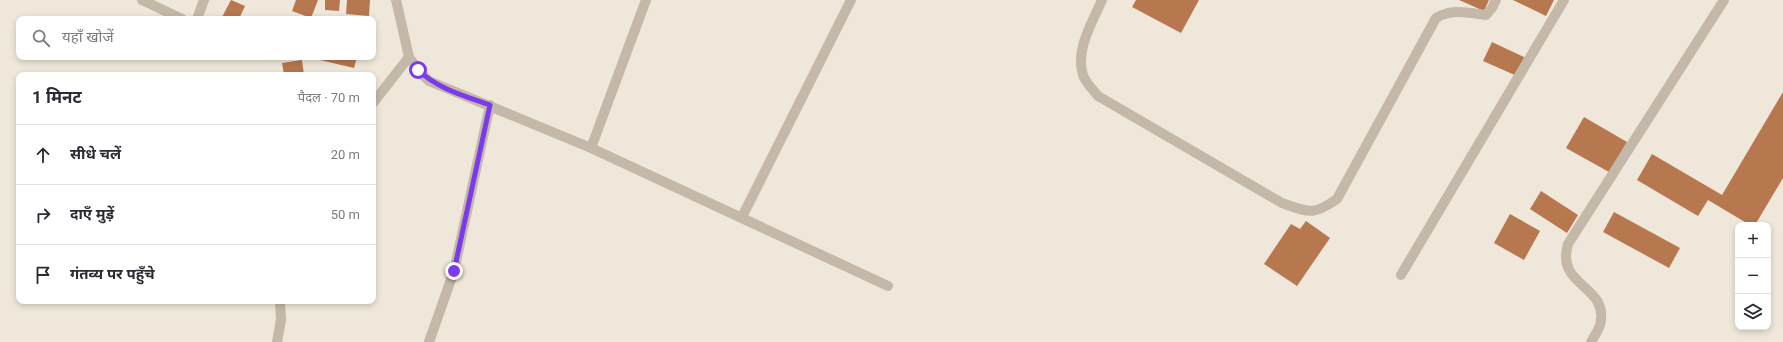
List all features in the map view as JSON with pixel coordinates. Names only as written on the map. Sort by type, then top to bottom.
[{"type":"street","points":[[142,0],[176,16]]},
{"type":"street","points":[[199,16],[204,0]]},
{"type":"street","points":[[396,0],[409,57],[418,70],[429,81],[450,91],[490,105],[591,148],[888,286]]},
{"type":"street","points":[[591,148],[646,0]]},
{"type":"street","points":[[742,217],[851,0]]},
{"type":"street","points":[[1102,0],[1086,37],[1080,60],[1083,76],[1098,96],[1282,202],[1307,211],[1320,210],[1337,199],[1436,18],[1445,12],[1454,11],[1486,14],[1496,0]]},
{"type":"street","points":[[1401,275],[1564,0]]},
{"type":"street","points":[[1591,342],[1600,325],[1601,310],[1596,297],[1568,272],[1564,256],[1568,244],[1724,0]]},
{"type":"street","points":[[376,99],[409,57]]},
{"type":"street","points":[[429,342],[454,271],[490,105]]},
{"type":"street","points":[[277,342],[281,320],[280,304]]},
{"type":"building","points":[[231,0],[245,6],[240,16],[223,16]]},
{"type":"building","points":[[296,0],[318,0],[312,16],[306,16],[292,11]]},
{"type":"building","points":[[325,0],[340,0],[339,11],[325,10]]},
{"type":"building","points":[[347,0],[370,0],[369,16],[346,14]]},
{"type":"building","points":[[1136,0],[1199,0],[1181,33],[1132,7]]},
{"type":"building","points":[[1459,0],[1489,0],[1484,11]]},
{"type":"building","points":[[1513,0],[1554,0],[1546,16]]},
{"type":"building","points":[[1492,42],[1526,58],[1517,76],[1483,61]]},
{"type":"building","points":[[302,60],[304,72],[284,72],[282,63]]},
{"type":"building","points":[[320,60],[356,60],[354,68]]},
{"type":"building","points":[[1783,92],[1783,178],[1757,222],[1745,222],[1708,200],[1698,216],[1637,180],[1652,154],[1722,195]]},
{"type":"building","points":[[1584,117],[1627,142],[1609,172],[1566,148]]},
{"type":"building","points":[[1541,191],[1578,215],[1567,233],[1530,209]]},
{"type":"building","points":[[1614,212],[1680,248],[1669,268],[1603,232]]},
{"type":"building","points":[[1510,214],[1540,231],[1524,260],[1494,243]]},
{"type":"building","points":[[1306,221],[1330,238],[1297,286],[1264,264],[1291,224],[1300,229]]},
{"type":"route","points":[[418,70],[429,81],[450,91],[490,105],[454,271]]}]
